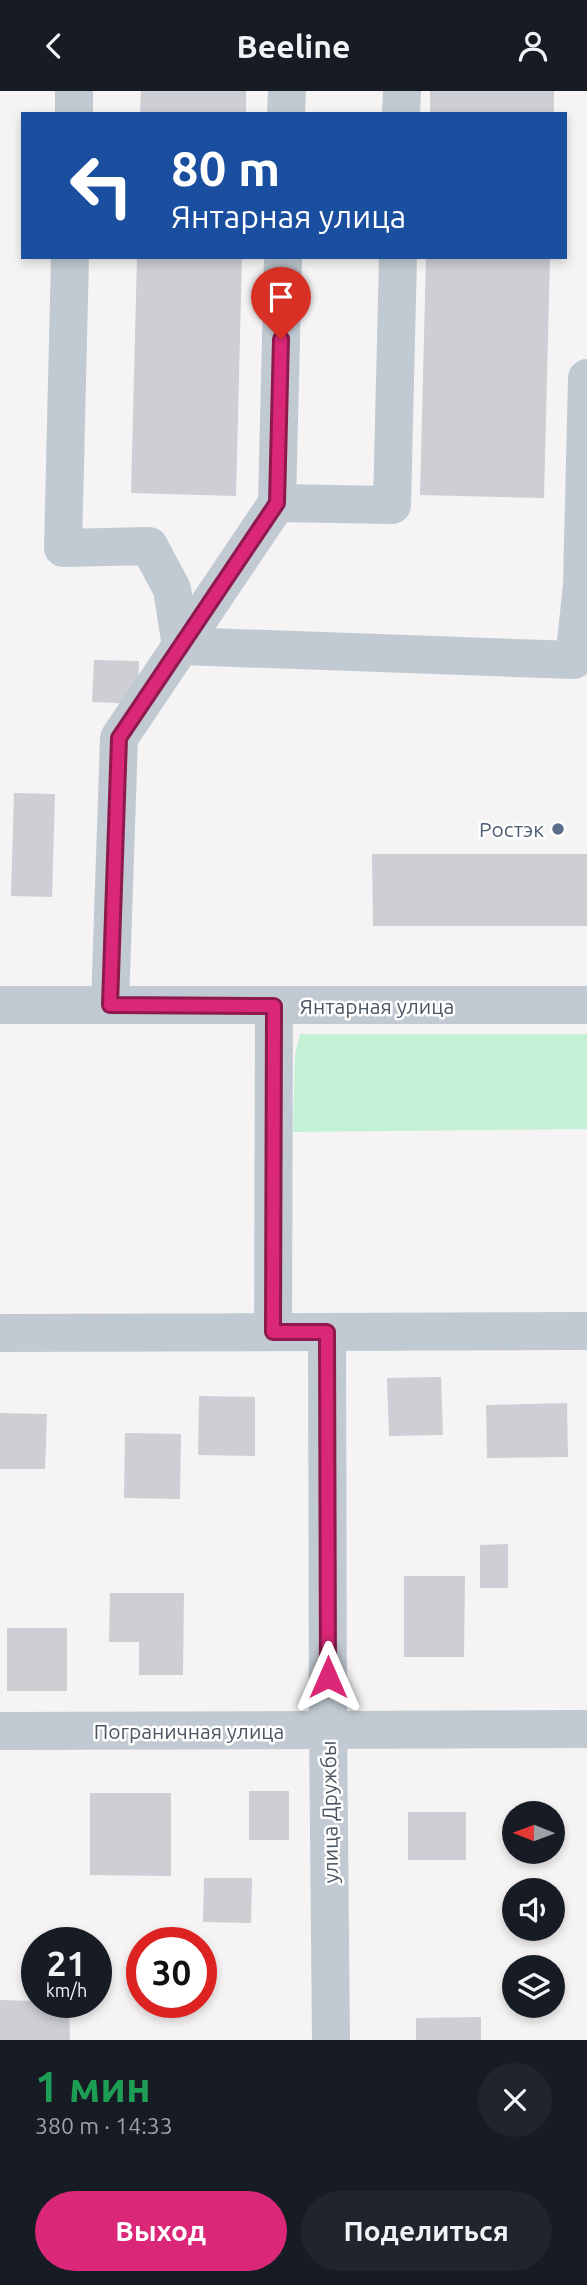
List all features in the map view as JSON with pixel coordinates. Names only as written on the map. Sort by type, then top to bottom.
[{"type":"street","points":[[74,91],[74,112]]},
{"type":"street","points":[[286,112],[287,91]]},
{"type":"street","points":[[401,112],[402,91]]},
{"type":"street","points":[[70,259],[63,548],[149,547],[172,589],[181,646]]},
{"type":"street","points":[[110,1005],[119,738],[277,503],[283,259]]},
{"type":"street","points":[[277,503],[392,505],[398,259]]},
{"type":"street","points":[[181,646],[574,660],[584,585],[587,377]]},
{"type":"street","name":"Янтарная улица","points":[[0,1005],[587,1005]]},
{"type":"street","points":[[273,1332],[274,1006]]},
{"type":"street","points":[[0,1332],[587,1331]]},
{"type":"street","name":"улица Дружбы","points":[[327,1332],[331,2040]]},
{"type":"street","name":"Пограничная улица","points":[[0,1731],[587,1729]]},
{"type":"green space","points":[[300,1034],[587,1034],[587,1129],[293,1132],[295,1056]]},
{"type":"building","points":[[141,91],[246,91],[246,112],[140,112]]},
{"type":"building","points":[[430,91],[554,91],[554,112],[430,112]]},
{"type":"building","points":[[137,259],[242,259],[236,496],[131,493]]},
{"type":"building","points":[[426,259],[550,259],[544,498],[420,495]]},
{"type":"building","points":[[94,660],[139,661],[138,704],[92,702]]},
{"type":"building","points":[[14,793],[55,794],[52,897],[11,896]]},
{"type":"building","points":[[372,854],[587,854],[587,926],[373,926]]},
{"type":"building","points":[[441,1377],[443,1435],[389,1436],[387,1378]]},
{"type":"building","points":[[199,1396],[255,1397],[255,1456],[198,1455]]},
{"type":"building","points":[[567,1403],[568,1457],[487,1458],[486,1405]]},
{"type":"building","points":[[0,1413],[47,1414],[45,1469],[0,1469]]},
{"type":"building","points":[[125,1433],[181,1434],[180,1499],[124,1498]]},
{"type":"building","points":[[508,1544],[508,1588],[480,1588],[480,1545]]},
{"type":"building","points":[[404,1576],[465,1576],[464,1657],[404,1657]]},
{"type":"building","points":[[110,1593],[184,1593],[183,1675],[139,1675],[139,1642],[109,1642]]},
{"type":"building","points":[[7,1628],[67,1628],[67,1691],[7,1691]]},
{"type":"building","points":[[249,1791],[289,1791],[289,1840],[249,1840]]},
{"type":"building","points":[[90,1793],[171,1793],[171,1876],[90,1875]]},
{"type":"building","points":[[408,1812],[466,1812],[466,1860],[408,1860]]},
{"type":"building","points":[[204,1878],[252,1878],[251,1923],[203,1922]]},
{"type":"building","points":[[0,2000],[21,2001],[21,2018],[69,2018],[70,2040],[0,2040]]},
{"type":"building","points":[[481,2017],[481,2040],[416,2040],[416,2018]]},
{"type":"place","name":"Ростэк","points":[[558,829]]},
{"type":"route","points":[[281,339],[277,503],[119,738],[110,1005],[274,1006],[273,1332],[327,1332],[328,1677]]}]
